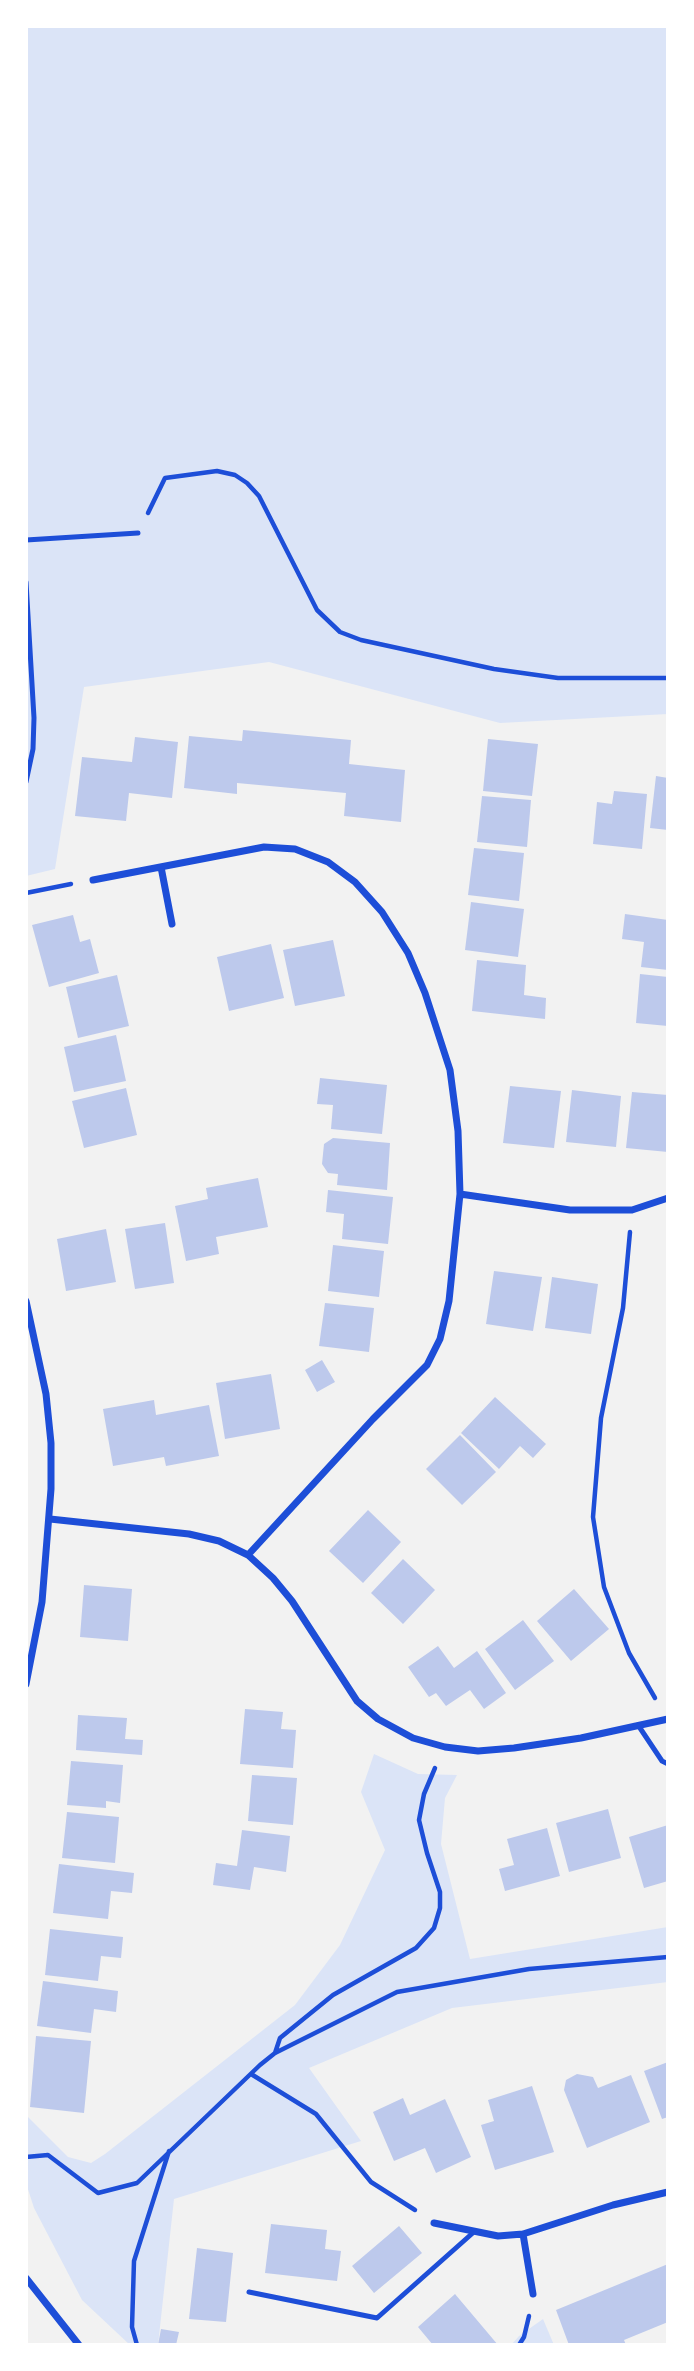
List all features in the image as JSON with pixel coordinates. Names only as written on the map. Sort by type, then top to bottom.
[{"type":"street","points":[[93,880],[264,848],[295,849],[328,862],[355,882],[382,912],[408,953],[425,993],[450,1070],[458,1131],[460,1194],[449,1301],[440,1339],[426,1365],[248,1555]]},
{"type":"street","points":[[161,866],[172,924]]},
{"type":"street","points":[[460,1194],[570,1209],[632,1210],[668,1198]]},
{"type":"street","points":[[26,1301],[46,1394],[51,1443],[50,1519],[42,1602],[26,1684]]},
{"type":"street","points":[[50,1519],[189,1534],[219,1541],[248,1555],[273,1578],[292,1601],[357,1701],[378,1719],[413,1738],[444,1747],[478,1751],[581,1738],[668,1718]]},
{"type":"street","points":[[434,2223],[498,2236],[523,2234],[668,2192]]},
{"type":"street","points":[[523,2234],[533,2294]]},
{"type":"street","points":[[26,2278],[79,2345]]},
{"type":"lane","points":[[26,540],[138,533]]},
{"type":"lane","points":[[26,582],[34,718],[33,749],[26,782]]},
{"type":"lane","points":[[638,1725],[662,1761],[668,1764]]},
{"type":"lane","points":[[249,2292],[377,2318],[475,2231]]},
{"type":"path","points":[[138,533],[165,478],[217,471],[235,475],[259,496],[317,610],[340,632],[361,640],[481,666],[558,678],[668,678]]},
{"type":"path","points":[[26,893],[93,880]]},
{"type":"path","points":[[632,1210],[623,1308],[601,1418],[593,1517],[604,1587],[629,1653],[668,1718]]},
{"type":"path","points":[[275,2053],[280,2038],[333,1995],[416,1948],[434,1928],[440,1908],[440,1892],[419,1820],[424,1794],[444,1747]]},
{"type":"path","points":[[26,2157],[48,2155],[98,2193],[137,2183],[275,2053],[397,1992],[529,1969],[668,1957]]},
{"type":"path","points":[[251,2074],[316,2115],[371,2182],[434,2223]]},
{"type":"path","points":[[137,2345],[132,2326],[134,2260],[169,2150]]},
{"type":"path","points":[[519,2345],[524,2337],[533,2294]]},
{"type":"shaded area","points":[[26,26],[668,26],[668,714],[500,723],[269,662],[84,687],[55,869],[26,876]]},
{"type":"shaded area","points":[[374,1754],[418,1774],[457,1775],[445,1798],[441,1844],[470,1959],[668,1927],[668,1982],[452,2008],[309,2068],[361,2141],[174,2199],[158,2345],[130,2345],[82,2300],[34,2208],[26,2183],[26,2115],[68,2157],[91,2163],[295,2005],[340,1945],[385,1850],[361,1792]]},
{"type":"shaded area","points":[[543,2319],[554,2345],[511,2345],[519,2336]]},
{"type":"building","points":[[243,730],[351,740],[349,764],[405,770],[401,822],[344,816],[346,793],[237,783],[237,794],[184,788],[189,736],[242,741]]},
{"type":"building","points":[[135,737],[178,742],[172,798],[129,793],[126,821],[75,816],[82,757],[132,762]]},
{"type":"building","points":[[488,739],[538,744],[532,796],[483,791]]},
{"type":"building","points":[[656,776],[668,778],[668,830],[650,828]]},
{"type":"building","points":[[614,791],[647,794],[642,849],[593,844],[597,802],[612,804]]},
{"type":"building","points":[[482,796],[531,800],[527,847],[477,842]]},
{"type":"building","points":[[474,848],[524,853],[519,901],[468,895]]},
{"type":"building","points":[[471,902],[524,909],[518,957],[465,950]]},
{"type":"building","points":[[625,914],[668,920],[668,970],[641,967],[644,942],[622,939]]},
{"type":"building","points":[[73,915],[80,942],[90,939],[99,973],[49,987],[32,925]]},
{"type":"building","points":[[333,940],[345,996],[295,1006],[283,950]]},
{"type":"building","points":[[271,944],[284,998],[229,1011],[217,957]]},
{"type":"building","points":[[477,960],[526,965],[524,995],[546,998],[545,1019],[472,1011]]},
{"type":"building","points":[[640,974],[668,977],[668,1026],[636,1023]]},
{"type":"building","points":[[117,975],[129,1026],[78,1038],[66,987]]},
{"type":"building","points":[[116,1035],[126,1081],[74,1092],[64,1047]]},
{"type":"building","points":[[320,1078],[387,1085],[382,1134],[331,1129],[333,1105],[317,1104]]},
{"type":"building","points":[[510,1086],[561,1091],[554,1148],[503,1143]]},
{"type":"building","points":[[126,1088],[137,1135],[84,1148],[72,1101]]},
{"type":"building","points":[[572,1090],[621,1096],[616,1147],[566,1142]]},
{"type":"building","points":[[632,1092],[668,1095],[668,1152],[626,1148]]},
{"type":"building","points":[[333,1138],[390,1143],[387,1190],[337,1185],[338,1174],[328,1173],[322,1164],[324,1144]]},
{"type":"building","points":[[258,1178],[268,1227],[216,1237],[219,1254],[186,1261],[175,1206],[208,1199],[206,1188]]},
{"type":"building","points":[[328,1190],[393,1197],[388,1244],[342,1239],[344,1214],[326,1212]]},
{"type":"building","points":[[165,1223],[174,1283],[135,1289],[125,1229]]},
{"type":"building","points":[[106,1229],[116,1282],[66,1291],[57,1239]]},
{"type":"building","points":[[333,1245],[384,1251],[379,1297],[328,1291]]},
{"type":"building","points":[[494,1271],[542,1277],[533,1331],[486,1324]]},
{"type":"building","points":[[552,1277],[598,1284],[591,1334],[545,1328]]},
{"type":"building","points":[[325,1303],[374,1308],[369,1352],[319,1346]]},
{"type":"building","points":[[322,1360],[335,1382],[317,1392],[305,1370]]},
{"type":"building","points":[[271,1374],[280,1429],[225,1439],[216,1383]]},
{"type":"building","points":[[495,1397],[546,1444],[533,1458],[520,1446],[499,1469],[461,1433]]},
{"type":"building","points":[[154,1400],[156,1415],[209,1405],[219,1456],[166,1466],[164,1457],[113,1466],[103,1409]]},
{"type":"building","points":[[460,1435],[496,1472],[462,1505],[426,1469]]},
{"type":"building","points":[[368,1510],[401,1542],[363,1583],[329,1551]]},
{"type":"building","points":[[403,1559],[435,1590],[403,1624],[371,1593]]},
{"type":"building","points":[[84,1585],[132,1589],[128,1641],[80,1637]]},
{"type":"building","points":[[574,1589],[609,1629],[571,1661],[537,1621]]},
{"type":"building","points":[[523,1620],[554,1661],[515,1690],[485,1649]]},
{"type":"building","points":[[438,1646],[454,1668],[477,1651],[506,1693],[484,1709],[470,1690],[446,1706],[436,1693],[429,1697],[408,1667]]},
{"type":"building","points":[[245,1709],[283,1712],[281,1729],[296,1730],[293,1768],[240,1764]]},
{"type":"building","points":[[78,1715],[127,1718],[125,1739],[143,1740],[142,1755],[76,1750]]},
{"type":"building","points":[[71,1761],[123,1765],[120,1803],[106,1801],[106,1808],[67,1805]]},
{"type":"building","points":[[252,1775],[297,1778],[293,1825],[248,1821]]},
{"type":"building","points":[[608,1809],[621,1858],[569,1872],[556,1823]]},
{"type":"building","points":[[67,1812],[119,1817],[115,1863],[62,1858]]},
{"type":"building","points":[[668,1825],[668,1881],[644,1888],[629,1837]]},
{"type":"building","points":[[547,1828],[560,1876],[505,1891],[499,1869],[514,1865],[507,1839]]},
{"type":"building","points":[[242,1830],[290,1836],[286,1872],[254,1867],[250,1890],[213,1885],[216,1863],[237,1866]]},
{"type":"building","points":[[59,1864],[134,1873],[132,1893],[111,1891],[108,1919],[53,1913]]},
{"type":"building","points":[[50,1929],[123,1937],[121,1958],[101,1956],[98,1981],[45,1975]]},
{"type":"building","points":[[43,1981],[118,1991],[116,2012],[94,2009],[91,2033],[37,2026]]},
{"type":"building","points":[[36,2036],[91,2041],[84,2113],[30,2107]]},
{"type":"building","points":[[668,2062],[668,2117],[662,2119],[644,2071]]},
{"type":"building","points":[[577,2074],[593,2077],[598,2088],[631,2075],[650,2122],[587,2148],[564,2090],[566,2080]]},
{"type":"building","points":[[532,2086],[554,2152],[495,2170],[481,2125],[494,2121],[488,2100]]},
{"type":"building","points":[[403,2098],[410,2115],[445,2099],[471,2157],[436,2173],[425,2148],[394,2161],[373,2112]]},
{"type":"building","points":[[271,2224],[327,2230],[325,2249],[341,2251],[337,2281],[265,2273]]},
{"type":"building","points":[[399,2226],[422,2253],[374,2293],[352,2266]]},
{"type":"building","points":[[197,2248],[233,2253],[226,2322],[189,2319]]},
{"type":"building","points":[[668,2264],[668,2322],[624,2340],[626,2345],[569,2345],[556,2310]]},
{"type":"building","points":[[455,2294],[498,2345],[433,2345],[418,2327]]},
{"type":"building","points":[[161,2329],[179,2332],[176,2345],[158,2345]]}]
